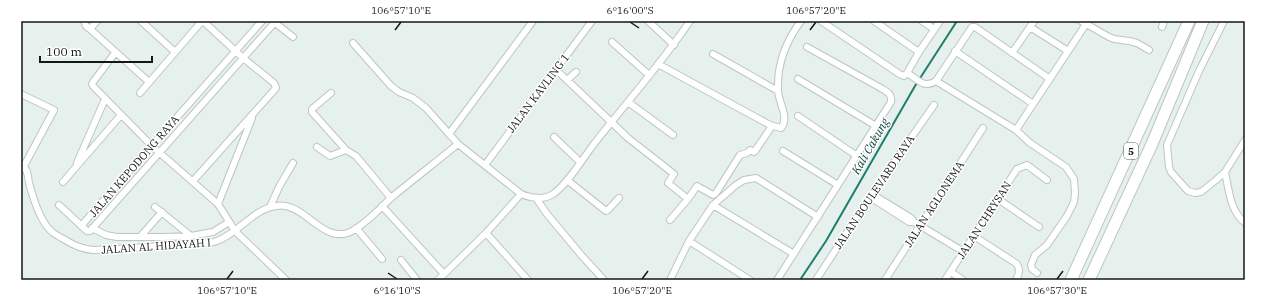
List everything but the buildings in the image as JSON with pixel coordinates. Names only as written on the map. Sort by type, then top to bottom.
[{"type":"highway","name":"5","points":[[1071,280],[1189,21]]},
{"type":"highway","points":[[1195,38],[1203,21]]},
{"type":"highway","points":[[1195,38],[1206,21]]},
{"type":"highway","name":"5","points":[[1089,280],[1152,144],[1195,38]]},
{"type":"street","points":[[84,21],[90,30],[149,82]]},
{"type":"street","points":[[90,30],[97,21]]},
{"type":"street","points":[[141,21],[175,52]]},
{"type":"street","points":[[140,93],[202,21],[276,86],[275,90],[193,181]]},
{"type":"street","name":"JALAN KEPODONG RAYA","points":[[262,21],[82,226],[88,231],[92,228],[275,22]]},
{"type":"street","points":[[449,134],[533,21]]},
{"type":"street","name":"JALAN KAVLING 1","points":[[485,165],[592,21]]},
{"type":"street","points":[[648,21],[674,45]]},
{"type":"street","points":[[352,43],[392,86],[399,92],[414,98],[426,108],[458,144],[521,194],[536,198],[552,195],[567,180],[611,122],[674,45],[690,21]]},
{"type":"street","points":[[658,64],[772,126],[781,128],[784,120],[778,91],[780,63],[786,45],[793,31],[801,21]]},
{"type":"street","points":[[821,21],[904,76],[909,74],[919,52],[940,21]]},
{"type":"street","points":[[874,21],[919,52]]},
{"type":"street","points":[[922,21],[934,29]]},
{"type":"street","points":[[1012,53],[1034,21]]},
{"type":"street","points":[[1224,21],[1199,71],[1167,145],[1169,167],[1171,172],[1184,188],[1190,192],[1197,193],[1206,188],[1225,172],[1245,140]]},
{"type":"street","points":[[275,22],[293,37]]},
{"type":"street","points":[[1016,130],[1085,22],[1109,37],[1137,43],[1149,50]]},
{"type":"street","points":[[909,74],[924,84],[931,84],[936,80],[970,29],[975,27],[1050,79]]},
{"type":"street","points":[[1030,27],[1068,50]]},
{"type":"street","points":[[612,42],[649,75]]},
{"type":"street","points":[[777,280],[891,102],[890,94],[807,47]]},
{"type":"street","points":[[955,51],[1033,104]]},
{"type":"street","points":[[115,53],[92,84],[152,146],[218,204],[235,231],[286,280]]},
{"type":"street","points":[[713,54],[778,91]]},
{"type":"street","points":[[556,70],[628,138],[674,174],[668,183],[688,199]]},
{"type":"street","points":[[567,80],[576,72]]},
{"type":"street","points":[[798,79],[876,126]]},
{"type":"street","points":[[936,80],[1016,130],[1030,143],[1066,168],[1074,179],[1074,202],[1067,216],[1047,245],[1035,255],[1031,265],[1032,269],[1037,273]]},
{"type":"street","points":[[332,93],[312,109],[312,112],[346,150],[356,156],[392,198]]},
{"type":"street","points":[[21,94],[54,110],[22,165]]},
{"type":"street","points":[[74,169],[105,99]]},
{"type":"street","points":[[628,102],[673,135]]},
{"type":"street","name":"JALAN BOULEVARD RAYA","points":[[816,280],[871,195],[934,105]]},
{"type":"street","points":[[63,182],[121,115]]},
{"type":"street","points":[[218,204],[253,115]]},
{"type":"street","points":[[798,116],[857,156]]},
{"type":"street","points":[[670,220],[697,186],[713,194],[716,193],[740,155],[747,153],[750,150],[754,152],[772,126]]},
{"type":"street","name":"JALAN AGLONEMA","points":[[885,280],[917,224],[983,128]]},
{"type":"street","points":[[554,137],[580,162]]},
{"type":"street","name":"JALAN AL HIDAYAH I","points":[[22,165],[39,214],[50,231],[84,250],[93,250],[217,241],[235,231],[260,212],[270,207],[286,205],[293,208],[321,228],[337,234],[348,233],[357,229],[382,206],[458,144]]},
{"type":"street","points":[[317,147],[330,156],[346,150]]},
{"type":"street","points":[[783,151],[838,185]]},
{"type":"street","points":[[270,207],[279,187],[293,163]]},
{"type":"street","name":"JALAN CHRYSAN","points":[[945,280],[1017,169],[1027,165],[1047,180]]},
{"type":"street","points":[[1225,172],[1233,208],[1239,218],[1245,223]]},
{"type":"street","points":[[672,279],[689,241],[713,205],[744,180],[756,178],[818,217]]},
{"type":"street","points":[[567,180],[606,211],[619,198]]},
{"type":"street","points":[[438,280],[486,233],[521,194]]},
{"type":"street","points":[[871,195],[911,218],[917,224],[964,252]]},
{"type":"street","points":[[536,198],[547,214],[604,280]]},
{"type":"street","points":[[998,199],[1039,227]]},
{"type":"street","points":[[59,205],[82,226]]},
{"type":"street","points":[[713,205],[794,254]]},
{"type":"street","points":[[382,206],[444,274]]},
{"type":"street","points":[[155,207],[191,236]]},
{"type":"street","points":[[140,237],[162,212]]},
{"type":"street","points":[[92,228],[111,236],[191,236],[214,232],[229,222]]},
{"type":"street","points":[[357,229],[382,259]]},
{"type":"street","points":[[486,233],[528,280]]},
{"type":"street","points":[[974,236],[1018,266],[1019,270],[1016,280]]},
{"type":"street","points":[[689,241],[750,280]]},
{"type":"street","points":[[401,260],[417,280]]},
{"type":"street","points":[[951,272],[963,280]]},
{"type":"waterway","name":"Kali Cakung","points":[[800,280],[826,241],[915,86],[957,21]]}]
